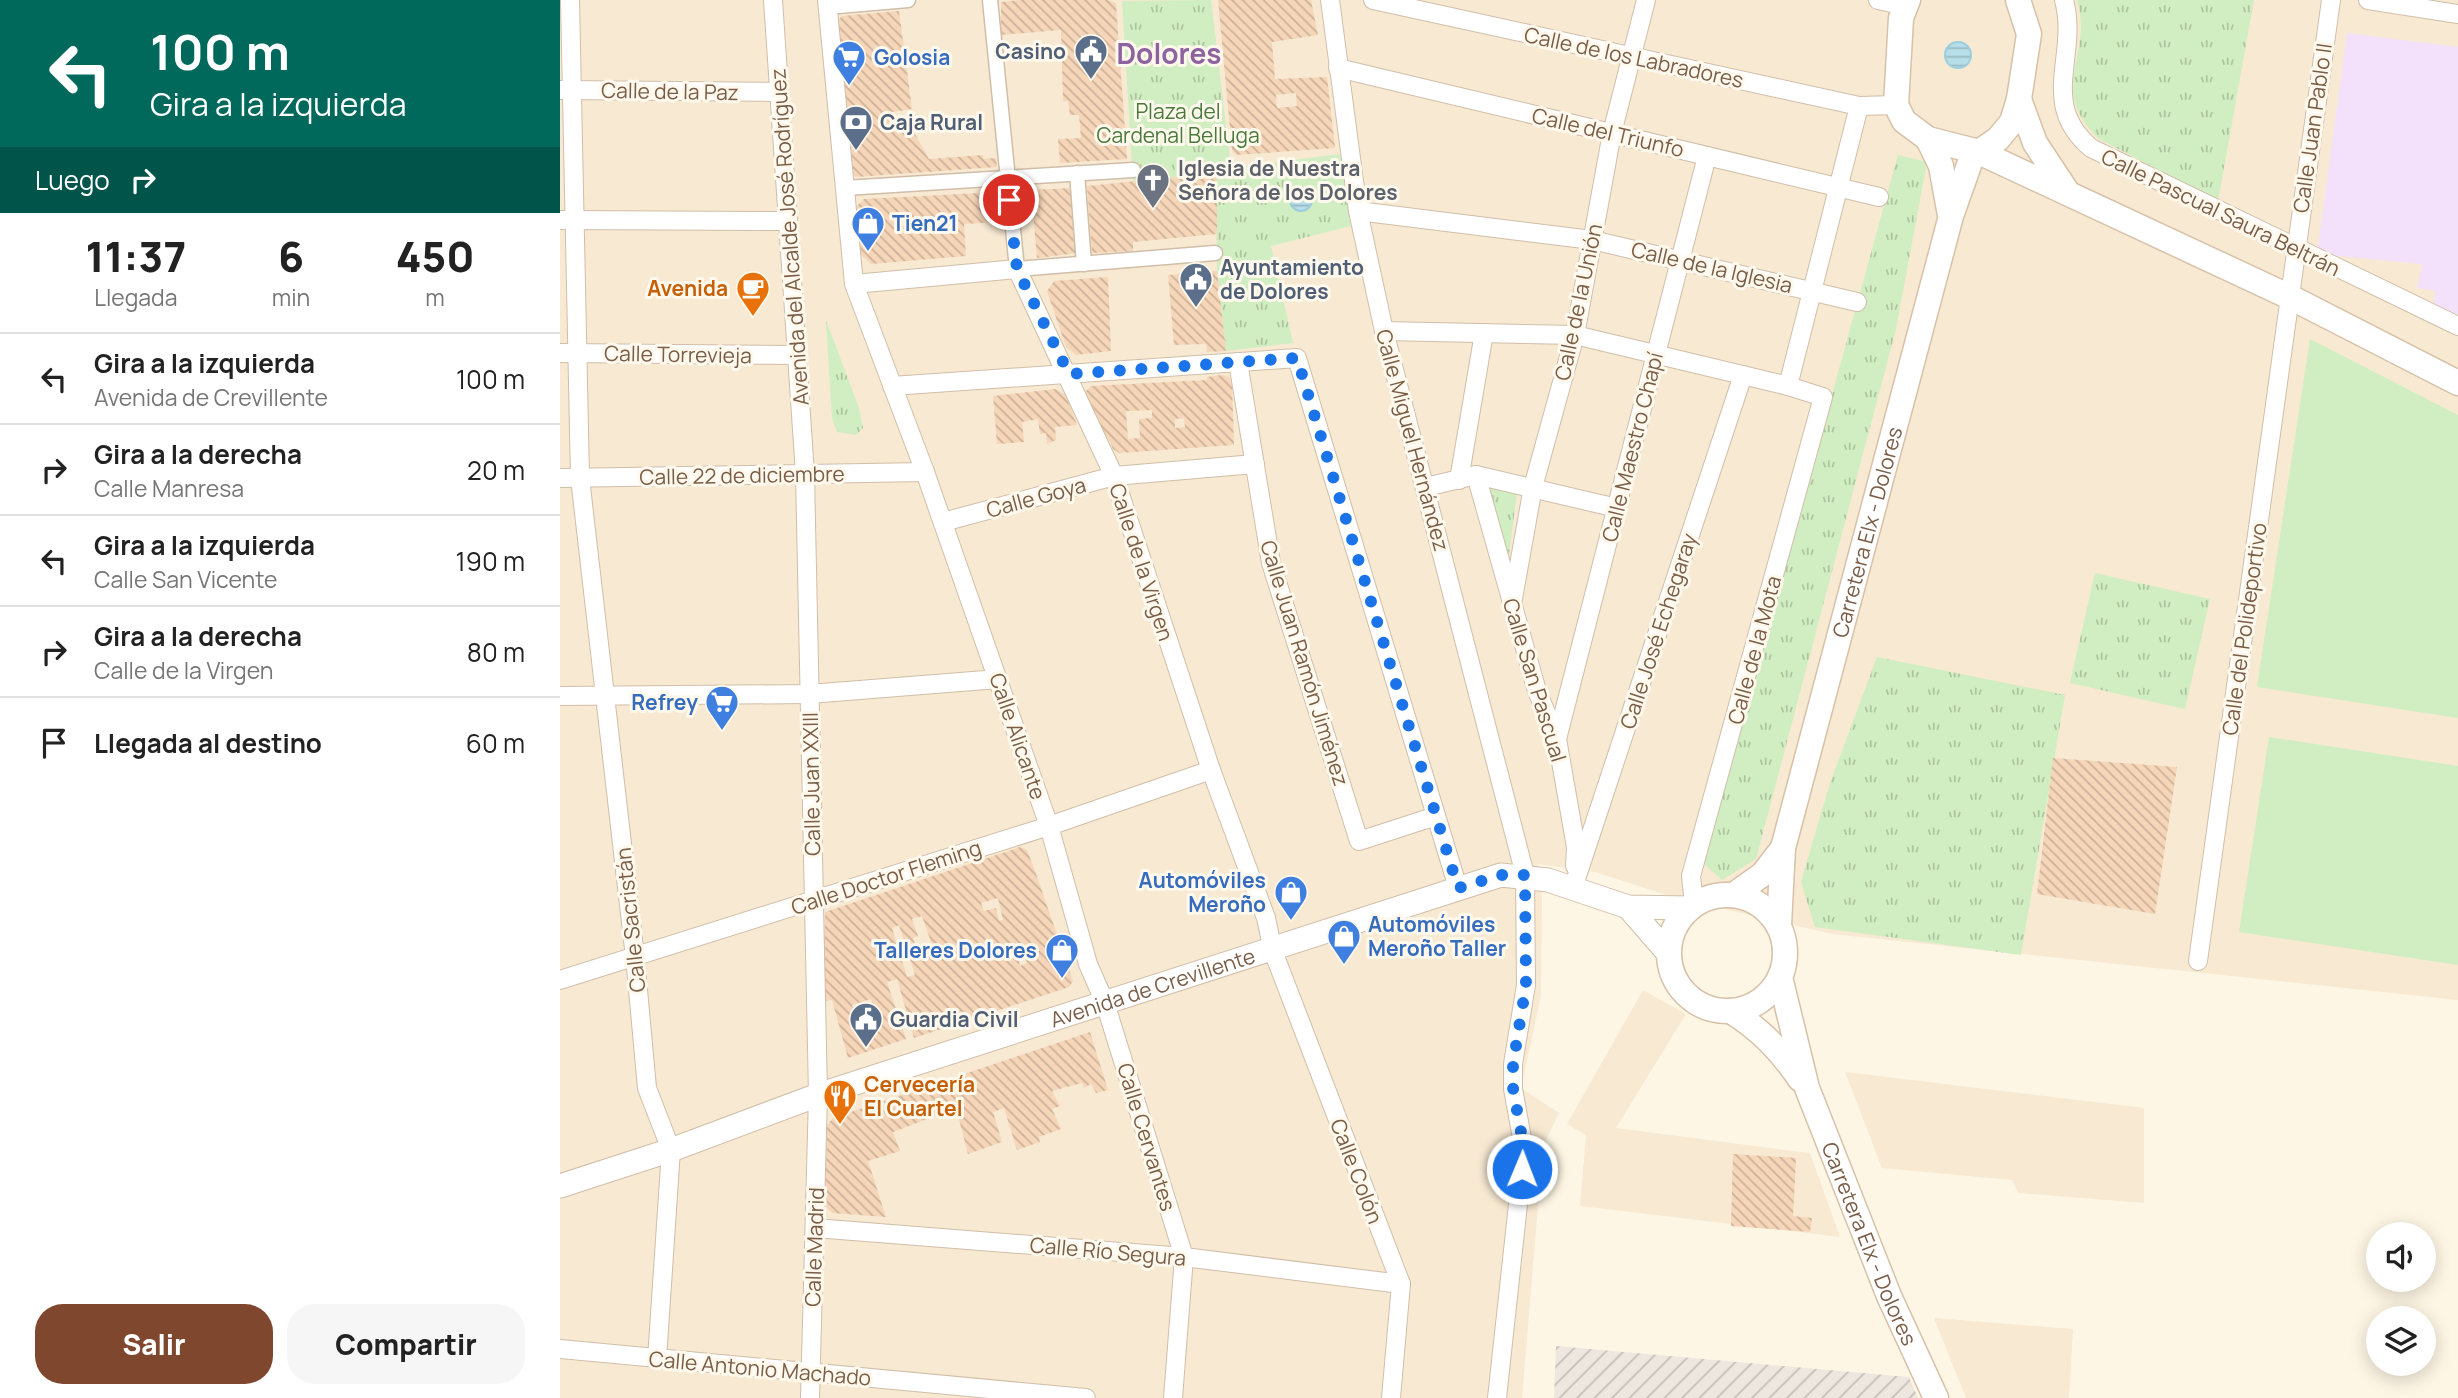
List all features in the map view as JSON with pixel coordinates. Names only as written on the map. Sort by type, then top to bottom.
[{"type":"main road","points":[[1977,152],[1998,139],[2012,122],[2020,99],[2029,34],[2018,0]]},
{"type":"main road","points":[[1907,3],[1901,18],[1896,105],[1904,121],[1927,139],[1977,152],[2068,193],[2290,297],[2458,383]]},
{"type":"main road","points":[[2020,99],[2035,143],[2068,193]]},
{"type":"main road","points":[[1927,139],[1941,166],[1951,216]]},
{"type":"main road","name":"Carretera Elx - Dolores","points":[[1779,925],[1783,848],[1951,216],[1977,152]]},
{"type":"main road","name":"Carretera Elx - Dolores","points":[[1735,894],[1763,874],[1783,848]]},
{"type":"main road","points":[[1735,894],[1760,904],[1779,925],[1785,951],[1780,977],[1768,994],[1751,1006],[1731,1011],[1715,1010],[1687,996],[1673,976],[1668,953],[1674,928],[1691,906],[1714,895],[1735,894]]},
{"type":"main road","name":"Carretera Elx - Dolores","points":[[1780,977],[1807,1088],[1889,1296],[1936,1398]]},
{"type":"main road","name":"Carretera Elx - Dolores","points":[[1731,1011],[1766,1035],[1807,1088]]},
{"type":"street","name":"Calle Sacristán","points":[[570,0],[566,90],[569,353],[580,478],[635,957],[647,1088],[671,1150],[657,1359]]},
{"type":"street","name":"Avenida del Alcalde José Rodríguez","points":[[774,0],[805,474]]},
{"type":"street","points":[[908,0],[827,4],[854,284],[925,471]]},
{"type":"street","name":"Calle de la Virgen","points":[[990,0],[1017,269],[1069,374],[1114,476],[1211,770],[1266,918],[1273,951]]},
{"type":"street","name":"Calle Miguel Hernández","points":[[1330,0],[1358,211],[1384,331],[1525,875],[1526,985],[1513,1064],[1513,1088],[1524,1149],[1497,1398]]},
{"type":"street","name":"Calle de los Labradores","points":[[1373,0],[1858,106],[1896,105]]},
{"type":"street","name":"Calle de la Unión","points":[[1512,604],[1533,487],[1575,335],[1612,133],[1646,0]]},
{"type":"street","points":[[1879,0],[1907,3]]},
{"type":"street","name":"Calle Pascual Saura Beltrán","points":[[2064,0],[2068,29],[2061,85],[2063,108],[2077,137],[2109,158],[2295,250],[2458,326]]},
{"type":"street","name":"Calle Juan Pablo II","points":[[2290,297],[2330,0]]},
{"type":"street","points":[[2368,0],[2458,14]]},
{"type":"street","name":"Calle del Triunfo","points":[[1338,68],[1879,197]]},
{"type":"street","name":"Calle de la Paz","points":[[566,90],[779,92]]},
{"type":"street","points":[[1384,331],[1575,335],[1788,386],[1858,106]]},
{"type":"street","name":"Calle Maestro Chapí","points":[[1557,739],[1707,156]]},
{"type":"street","points":[[845,188],[1133,170]]},
{"type":"street","points":[[1077,173],[1084,264]]},
{"type":"street","name":"Calle de la Iglesia","points":[[1358,211],[1592,240],[1857,302]]},
{"type":"street","points":[[567,220],[788,221]]},
{"type":"street","points":[[854,284],[1215,253]]},
{"type":"street","name":"Calle del Polideportivo","points":[[2197,961],[2290,297]]},
{"type":"street","points":[[1467,477],[1484,333]]},
{"type":"street","name":"Calle Torrevieja","points":[[569,353],[797,355]]},
{"type":"street","points":[[892,386],[1297,358],[1458,888]]},
{"type":"street","name":"Calle Juan Ramón Jiménez","points":[[1238,362],[1271,563],[1359,841],[1436,816]]},
{"type":"street","name":"Calle José Echegaray","points":[[1573,888],[1743,375]]},
{"type":"street","name":"Calle de la Mota","points":[[1691,906],[1691,876],[1823,397],[1788,386]]},
{"type":"street","name":"Calle Goya","points":[[943,522],[1114,476],[1255,464]]},
{"type":"street","name":"Calle 22 de diciembre","points":[[560,478],[925,471]]},
{"type":"street","name":"Calle Alicante","points":[[925,471],[1049,825],[1088,964],[1105,1003]]},
{"type":"street","name":"Calle Juan XXIII","points":[[805,474],[818,1095]]},
{"type":"street","points":[[1426,487],[1467,477],[1533,487],[1617,508]]},
{"type":"street","name":"Calle San Pascual","points":[[1467,477],[1512,604],[1536,691],[1557,739],[1576,847],[1573,888]]},
{"type":"street","points":[[560,696],[809,694],[998,680]]},
{"type":"street","name":"Calle Doctor Fleming","points":[[560,980],[1049,825],[1211,770]]},
{"type":"street","name":"Avenida de Crevillente","points":[[560,1186],[671,1150],[818,1095],[1273,951],[1501,875],[1525,875],[1628,907],[1691,906]]},
{"type":"street","name":"Avenida de Crevillente","points":[[1628,907],[1668,953]]},
{"type":"street","name":"Calle Colón","points":[[1273,951],[1401,1284],[1391,1398]]},
{"type":"street","name":"Calle Cervantes","points":[[1105,1003],[1184,1257],[1173,1398]]},
{"type":"street","name":"Calle Madrid","points":[[810,1398],[818,1095]]},
{"type":"street","name":"Calle Río Segura","points":[[814,1228],[1184,1257],[1401,1284]]},
{"type":"street","name":"Calle Antonio Machado","points":[[560,1349],[1086,1398]]},
{"type":"shaded area","points":[[560,0],[2458,0],[2458,1000],[1832,934],[1676,898],[1595,872],[1538,864],[1542,899],[1541,996],[1521,1088],[1559,1113],[1543,1146],[1522,1398],[560,1398]]},
{"type":"shaded area","points":[[2347,33],[2458,47],[2458,314],[2433,310],[2435,291],[2417,288],[2422,264],[2317,254]]},
{"type":"shaded area","points":[[1643,990],[1686,1014],[1616,1128],[1810,1153],[1840,1237],[1580,1206],[1586,1135],[1567,1124]]},
{"type":"shaded area","points":[[1845,1072],[2144,1108],[2144,1203],[2018,1193],[2012,1180],[1882,1168]]},
{"type":"shaded area","points":[[1934,1318],[2073,1329],[2069,1398],[1966,1398]]},
{"type":"shaded area","points":[[1556,1346],[1909,1377],[1918,1398],[1554,1398]]},
{"type":"green space","name":"Plaza del Cardenal Belluga","points":[[1211,0],[1231,168],[1340,154],[1351,226],[1271,246],[1293,343],[1226,351],[1217,270],[1216,174],[1133,181],[1122,1]]},
{"type":"green space","points":[[2077,0],[2254,0],[2218,201],[2099,139],[2084,120],[2076,103],[2073,87],[2081,20]]},
{"type":"green space","points":[[1898,155],[1927,162],[1896,329],[1756,859],[1722,880],[1703,863]]},
{"type":"green space","points":[[826,320],[859,408],[863,428],[856,435],[837,432],[832,418]]},
{"type":"green space","points":[[2310,339],[2458,415],[2458,718],[2257,687]]},
{"type":"green space","points":[[1487,484],[1517,492],[1507,571]]},
{"type":"green space","points":[[2095,573],[2210,599],[2185,709],[2070,683]]},
{"type":"green space","points":[[1877,657],[2065,695],[2021,955],[1815,927],[1801,882],[1830,783]]},
{"type":"green space","points":[[2269,737],[2458,766],[2458,965],[2239,932]]},
{"type":"water","points":[[1958,42],[1967,46],[1971,55],[1967,64],[1958,68],[1949,64],[1945,55],[1949,46]]},
{"type":"water","points":[[1301,189],[1309,192],[1312,200],[1309,208],[1301,211],[1293,208],[1290,200],[1293,192]]},
{"type":"building","points":[[1107,0],[1116,3],[1127,159],[1060,163],[1058,139],[1081,138],[1079,115],[1070,115],[1068,101],[1063,101],[1061,30],[1001,35],[1001,2]]},
{"type":"building","points":[[1218,0],[1311,0],[1318,35],[1272,42],[1275,79],[1327,77],[1335,148],[1236,155],[1232,150]],"holes":[[[1296,93],[1297,106],[1277,108],[1276,95]]]},
{"type":"building","points":[[899,11],[912,109],[893,112],[892,119],[906,118],[929,159],[983,155],[983,159],[996,158],[997,167],[856,177],[851,174],[838,21],[842,16]]},
{"type":"building","name":"Iglesia de Nuestra Señora de los Dolores","points":[[1217,173],[1217,234],[1133,242],[1133,251],[1092,253],[1087,186]]},
{"type":"building","points":[[1073,188],[1078,253],[1037,258],[1031,190]]},
{"type":"building","points":[[998,192],[999,222],[964,224],[966,256],[871,264],[858,252],[855,208],[864,199]]},
{"type":"building","name":"Ayuntamiento de Dolores","points":[[1217,271],[1226,351],[1207,352],[1206,344],[1174,345],[1168,275]]},
{"type":"building","points":[[1108,277],[1111,351],[1076,355],[1066,347],[1047,291],[1054,281]]},
{"type":"building","points":[[1222,375],[1229,377],[1232,383],[1234,445],[1119,453],[1113,449],[1107,436],[1104,436],[1084,393],[1091,386],[1207,380],[1207,377]],"holes":[[[1152,410],[1152,418],[1139,419],[1140,438],[1128,439],[1126,411]],[[1184,418],[1185,427],[1175,428],[1175,419]]]},
{"type":"building","points":[[1055,389],[1065,394],[1077,425],[1055,427],[1056,440],[1047,444],[1046,433],[1040,434],[1038,419],[1022,422],[1024,442],[997,444],[993,396]]},
{"type":"building","points":[[2053,758],[2177,767],[2155,914],[2037,894]]},
{"type":"building","points":[[1020,847],[1027,850],[1073,981],[1069,987],[914,1038],[897,979],[887,982],[906,1039],[848,1058],[832,1000],[824,1001],[825,912]],"holes":[[[998,898],[1003,920],[999,921],[996,908],[984,911],[981,903]],[[922,916],[935,954],[920,959],[913,938],[918,936],[912,919]],[[899,925],[915,975],[907,977],[892,928]],[[1028,948],[1031,952],[1024,954],[1027,963],[1020,966],[1018,957],[1005,960],[1004,956]],[[871,999],[879,1027],[861,1033],[852,1005]]]},
{"type":"building","points":[[1090,1032],[1108,1090],[1096,1093],[1091,1084],[1084,1088],[1082,1083],[1052,1091],[1060,1106],[1052,1109],[1061,1129],[1039,1137],[1040,1142],[1017,1150],[1004,1108],[993,1112],[1002,1142],[968,1154],[956,1108],[893,1132],[900,1151],[868,1161],[886,1217],[832,1213],[825,1206],[827,1125],[833,1118]]},
{"type":"building","points":[[1733,1154],[1796,1158],[1793,1216],[1812,1218],[1810,1232],[1731,1226]]},
{"type":"place","name":"Casino","points":[[1091,81]]},
{"type":"place","name":"Golosia","points":[[849,87]]},
{"type":"place","name":"Caja Rural","points":[[856,152]]},
{"type":"place","name":"Iglesia de Nuestra Señora de los Dolores","points":[[1153,210]]},
{"type":"place","name":"Tien21","points":[[868,253]]},
{"type":"place","name":"Ayuntamiento de Dolores","points":[[1196,309]]},
{"type":"place","name":"Avenida","points":[[753,318]]},
{"type":"place","name":"Refrey","points":[[722,732]]},
{"type":"place","name":"Automóviles Meroño","points":[[1291,922]]},
{"type":"place","name":"Automóviles Meroño Taller","points":[[1344,966]]},
{"type":"place","name":"Talleres Dolores","points":[[1062,980]]},
{"type":"place","name":"Guardia Civil","points":[[866,1049]]},
{"type":"place","name":"Cervecería El Cuartel","points":[[840,1126]]},
{"type":"district","name":"Dolores","points":[[1169,53]]},
{"type":"route","points":[[1009,200],[1017,269],[1069,374],[1297,358],[1458,888],[1501,875],[1525,875],[1526,985],[1513,1064],[1513,1088],[1524,1149],[1522,1169]]}]
